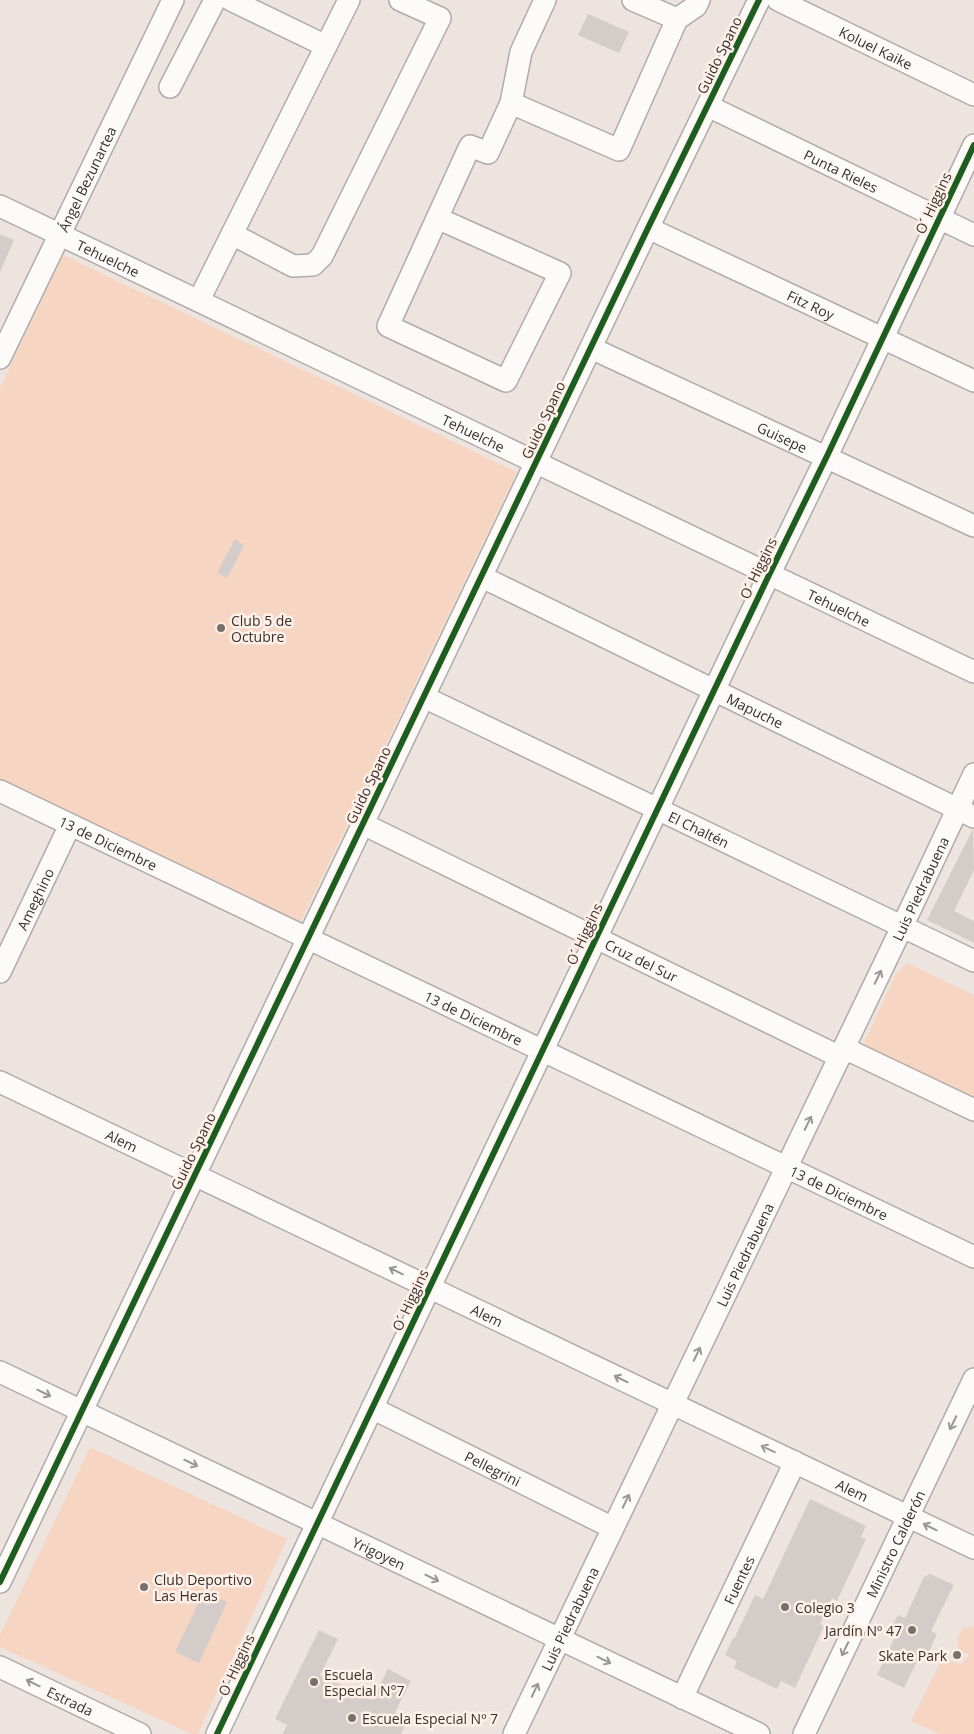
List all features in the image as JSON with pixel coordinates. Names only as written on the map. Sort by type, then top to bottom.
[{"type":"street","name":"Ángel Bezunartea","points":[[0,358],[172,0]]},
{"type":"street","points":[[170,87],[215,0]]},
{"type":"street","points":[[231,0],[326,46]]},
{"type":"street","points":[[198,300],[349,0]]},
{"type":"street","points":[[232,234],[294,266],[313,264],[322,256],[440,18],[400,0]]},
{"type":"street","points":[[437,218],[560,272],[506,381],[388,326],[437,218],[470,146],[488,154],[510,103],[521,52],[544,0]]},
{"type":"street","points":[[634,0],[677,19]]},
{"type":"street","points":[[510,103],[619,150],[677,19],[696,6],[699,0]]},
{"type":"street","name":"Guido Spano","points":[[0,1582],[759,0]]},
{"type":"street","name":"Koluel Kaike","points":[[778,0],[974,95]]},
{"type":"street","name":"Punta Rieles","points":[[708,106],[974,236]]},
{"type":"street","name":"O´ Higgins","points":[[217,1734],[974,145]]},
{"type":"street","name":"Tehuelche","points":[[0,206],[974,672]]},
{"type":"street","name":"Fitz Roy","points":[[648,228],[974,381]]},
{"type":"street","name":"Guisepe","points":[[591,348],[827,456],[974,526]]},
{"type":"street","name":"Mapuche","points":[[482,577],[965,813]]},
{"type":"street","name":"El Chaltén","points":[[424,697],[974,961]]},
{"type":"street","name":"Luis Piedrabuena","points":[[514,1734],[902,926],[965,813],[974,774]]},
{"type":"street","name":"13 de Diciembre","points":[[0,791],[974,1257]]},
{"type":"street","name":"Cruz del Sur","points":[[363,824],[596,938],[842,1052],[974,1110]]},
{"type":"street","name":"Ameghino","points":[[0,972],[70,825]]},
{"type":"street","name":"Alem","points":[[0,1082],[974,1548]]},
{"type":"street","name":"Yrigoyen","points":[[0,1372],[759,1734]]},
{"type":"street","name":"Ministro Calderón","points":[[804,1734],[908,1516],[969,1401],[974,1380]]},
{"type":"street","name":"Pellegrini","points":[[372,1408],[613,1528]]},
{"type":"street","name":"Fuentes","points":[[682,1698],[795,1462]]},
{"type":"street","name":"Estrada","points":[[0,1667],[140,1734]]},
{"type":"shaded area","name":"Club 5 de Octubre","points":[[63,255],[517,472],[298,927],[0,783],[0,388]]},
{"type":"shaded area","points":[[907,963],[974,995],[974,1099],[863,1045],[896,974]]},
{"type":"shaded area","name":"Club Deportivo Las Heras","points":[[90,1447],[287,1539],[198,1734],[192,1734],[0,1647],[0,1635]]},
{"type":"shaded area","name":"Skate Park","points":[[974,1626],[974,1734],[939,1734],[911,1721],[943,1657],[960,1665],[969,1655],[959,1649],[957,1639],[963,1628]]},
{"type":"building","points":[[588,14],[629,32],[619,53],[578,35]]},
{"type":"building","points":[[0,234],[14,240],[0,272]]},
{"type":"building","points":[[235,539],[244,545],[227,578],[217,573]]},
{"type":"building","points":[[973,829],[974,870],[954,911],[974,921],[974,943],[927,920]]},
{"type":"building","points":[[810,1499],[866,1526],[861,1537],[866,1539],[837,1601],[832,1598],[820,1624],[824,1626],[795,1688],[781,1681],[777,1689],[734,1668],[737,1661],[725,1655],[755,1595],[763,1599]]},
{"type":"building","points":[[930,1574],[954,1585],[931,1631],[937,1634],[929,1652],[925,1651],[922,1658],[919,1657],[904,1688],[877,1675],[898,1630],[892,1626],[898,1615],[905,1618],[924,1577]]},
{"type":"building","points":[[204,1591],[227,1602],[199,1663],[175,1652]]},
{"type":"building","name":"Escuela Especial N°7","points":[[319,1630],[338,1639],[320,1675],[372,1700],[388,1669],[411,1681],[395,1712],[408,1719],[401,1734],[283,1734],[287,1725],[275,1719]]},
{"type":"cycle path","points":[[0,1582],[759,0]]},
{"type":"cycle path","points":[[217,1734],[974,145]]},
{"type":"place","name":"Club 5 de Octubre","points":[[221,628]]},
{"type":"place","name":"Club Deportivo Las Heras","points":[[144,1587]]},
{"type":"place","name":"Colegio 3","points":[[785,1607]]},
{"type":"place","name":"Jardín Nº 47","points":[[912,1630]]},
{"type":"place","name":"Skate Park","points":[[957,1655]]},
{"type":"place","name":"Escuela Especial N°7","points":[[314,1682]]},
{"type":"place","name":"Escuela Especial Nº 7","points":[[352,1718]]}]
